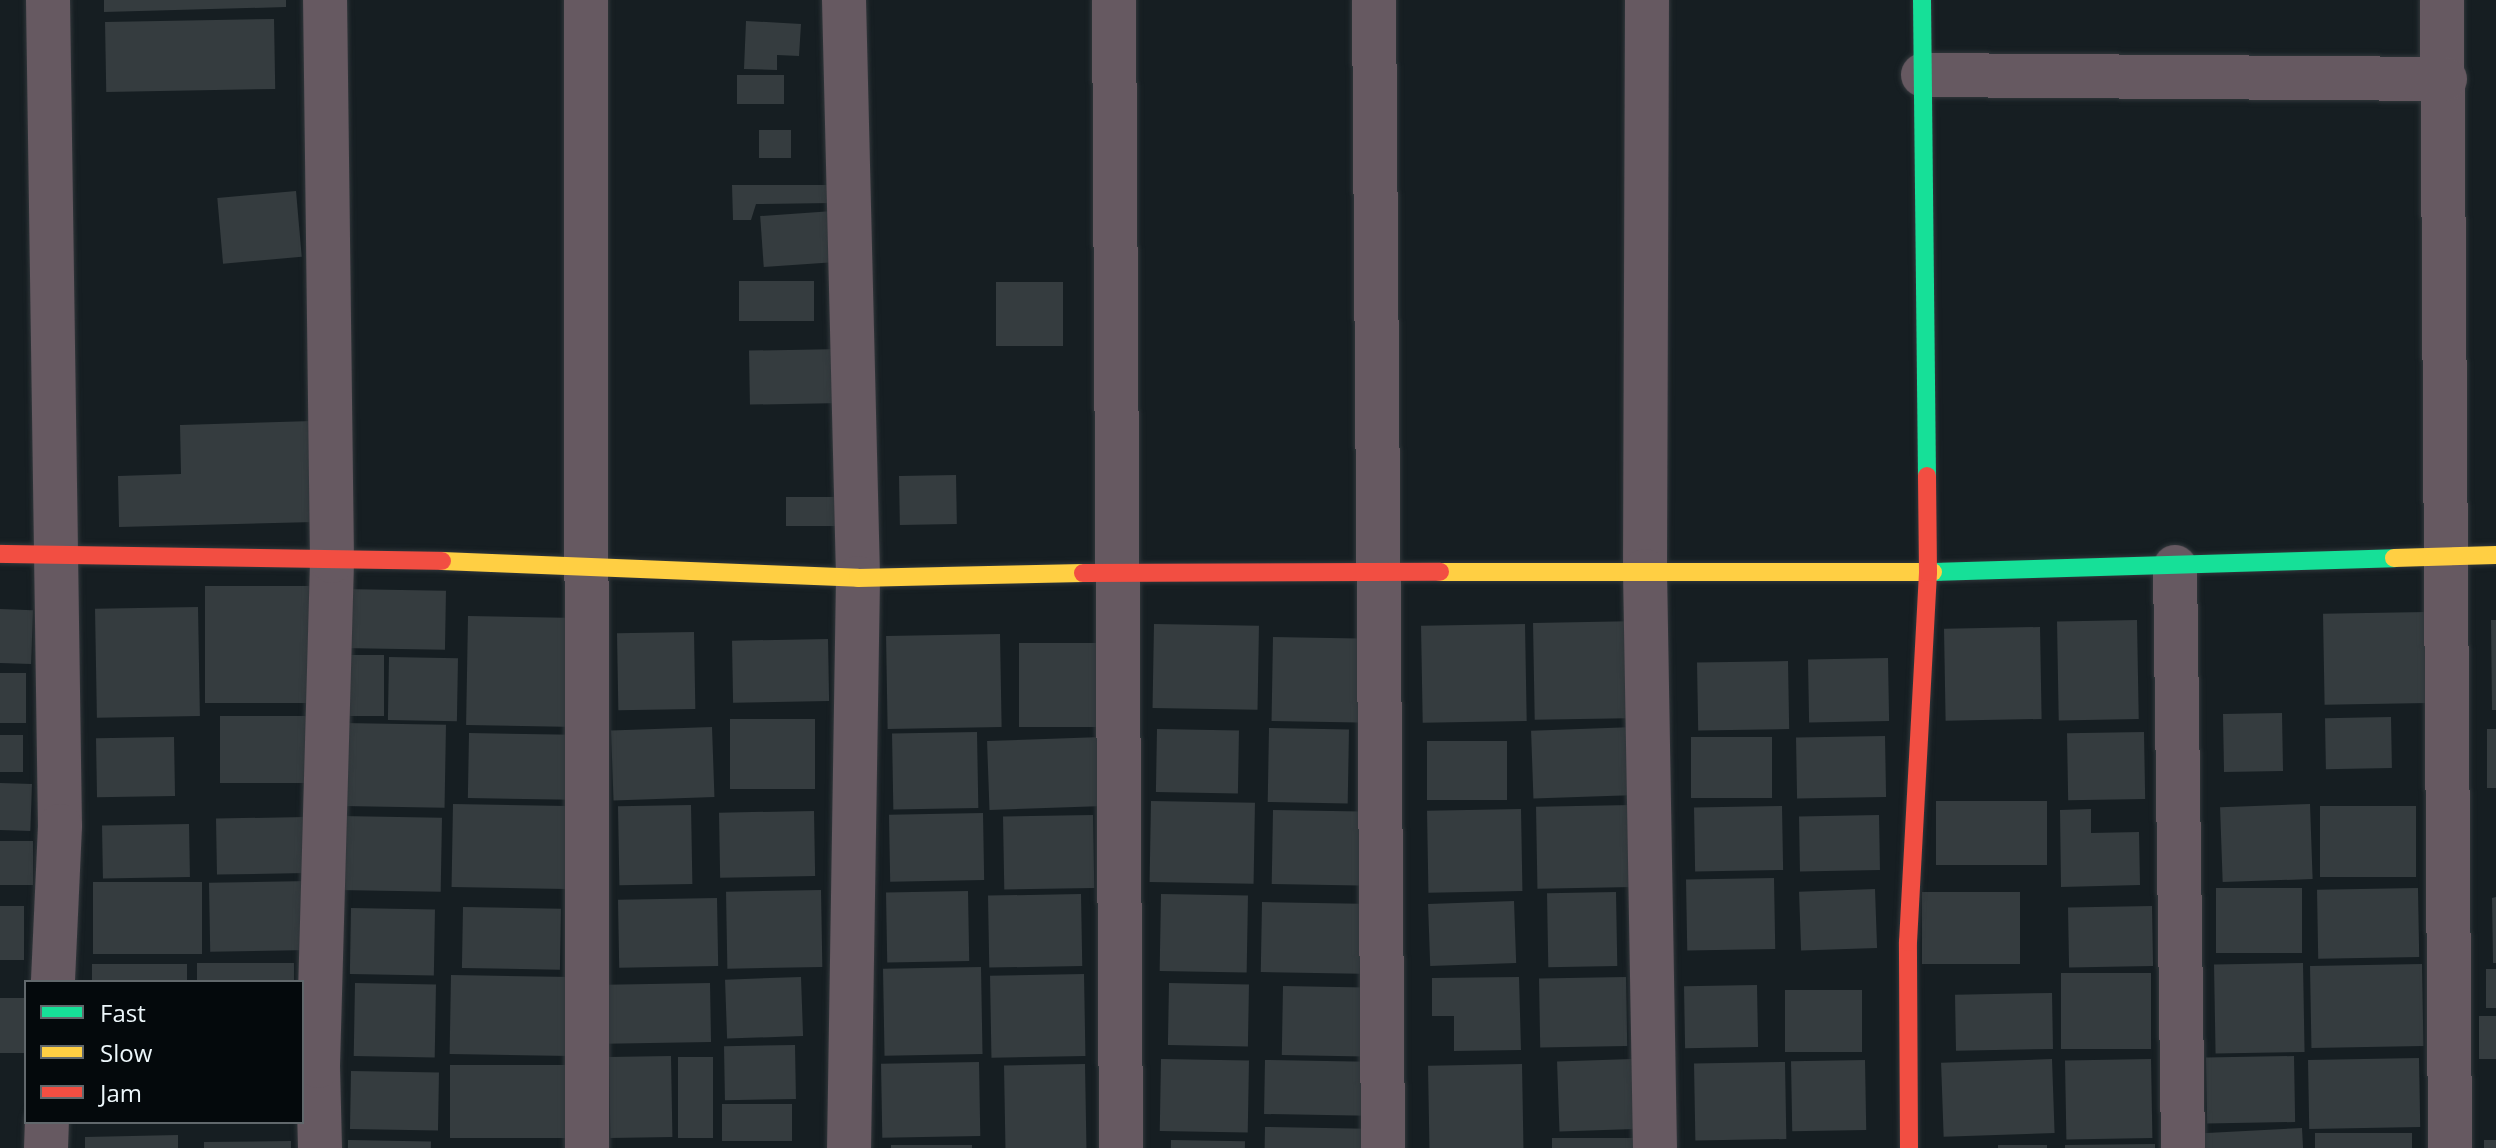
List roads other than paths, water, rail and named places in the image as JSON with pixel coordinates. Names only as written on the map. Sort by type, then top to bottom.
[{"type":"street","points":[[48,0],[60,826],[53,980]]},
{"type":"street","points":[[320,1148],[318,1066],[332,561],[325,0]]},
{"type":"street","points":[[586,0],[587,1148]]},
{"type":"street","points":[[844,0],[858,578],[849,1148]]},
{"type":"street","points":[[1114,0],[1115,572],[1121,1148]]},
{"type":"street","points":[[1374,0],[1382,576],[1383,1148]]},
{"type":"street","points":[[1647,0],[1645,571],[1655,1148]]},
{"type":"street","points":[[1909,1148],[1908,942],[1928,572],[1922,0]]},
{"type":"street","points":[[2442,0],[2445,79],[2444,555],[2450,1148]]},
{"type":"street","points":[[1923,75],[2445,79]]},
{"type":"street","points":[[0,554],[586,563],[858,578],[1115,572],[1382,576],[1645,571],[1928,572],[2496,555]]},
{"type":"street","points":[[2175,567],[2183,1148]]},
{"type":"street","points":[[46,1148],[47,1124]]}]
